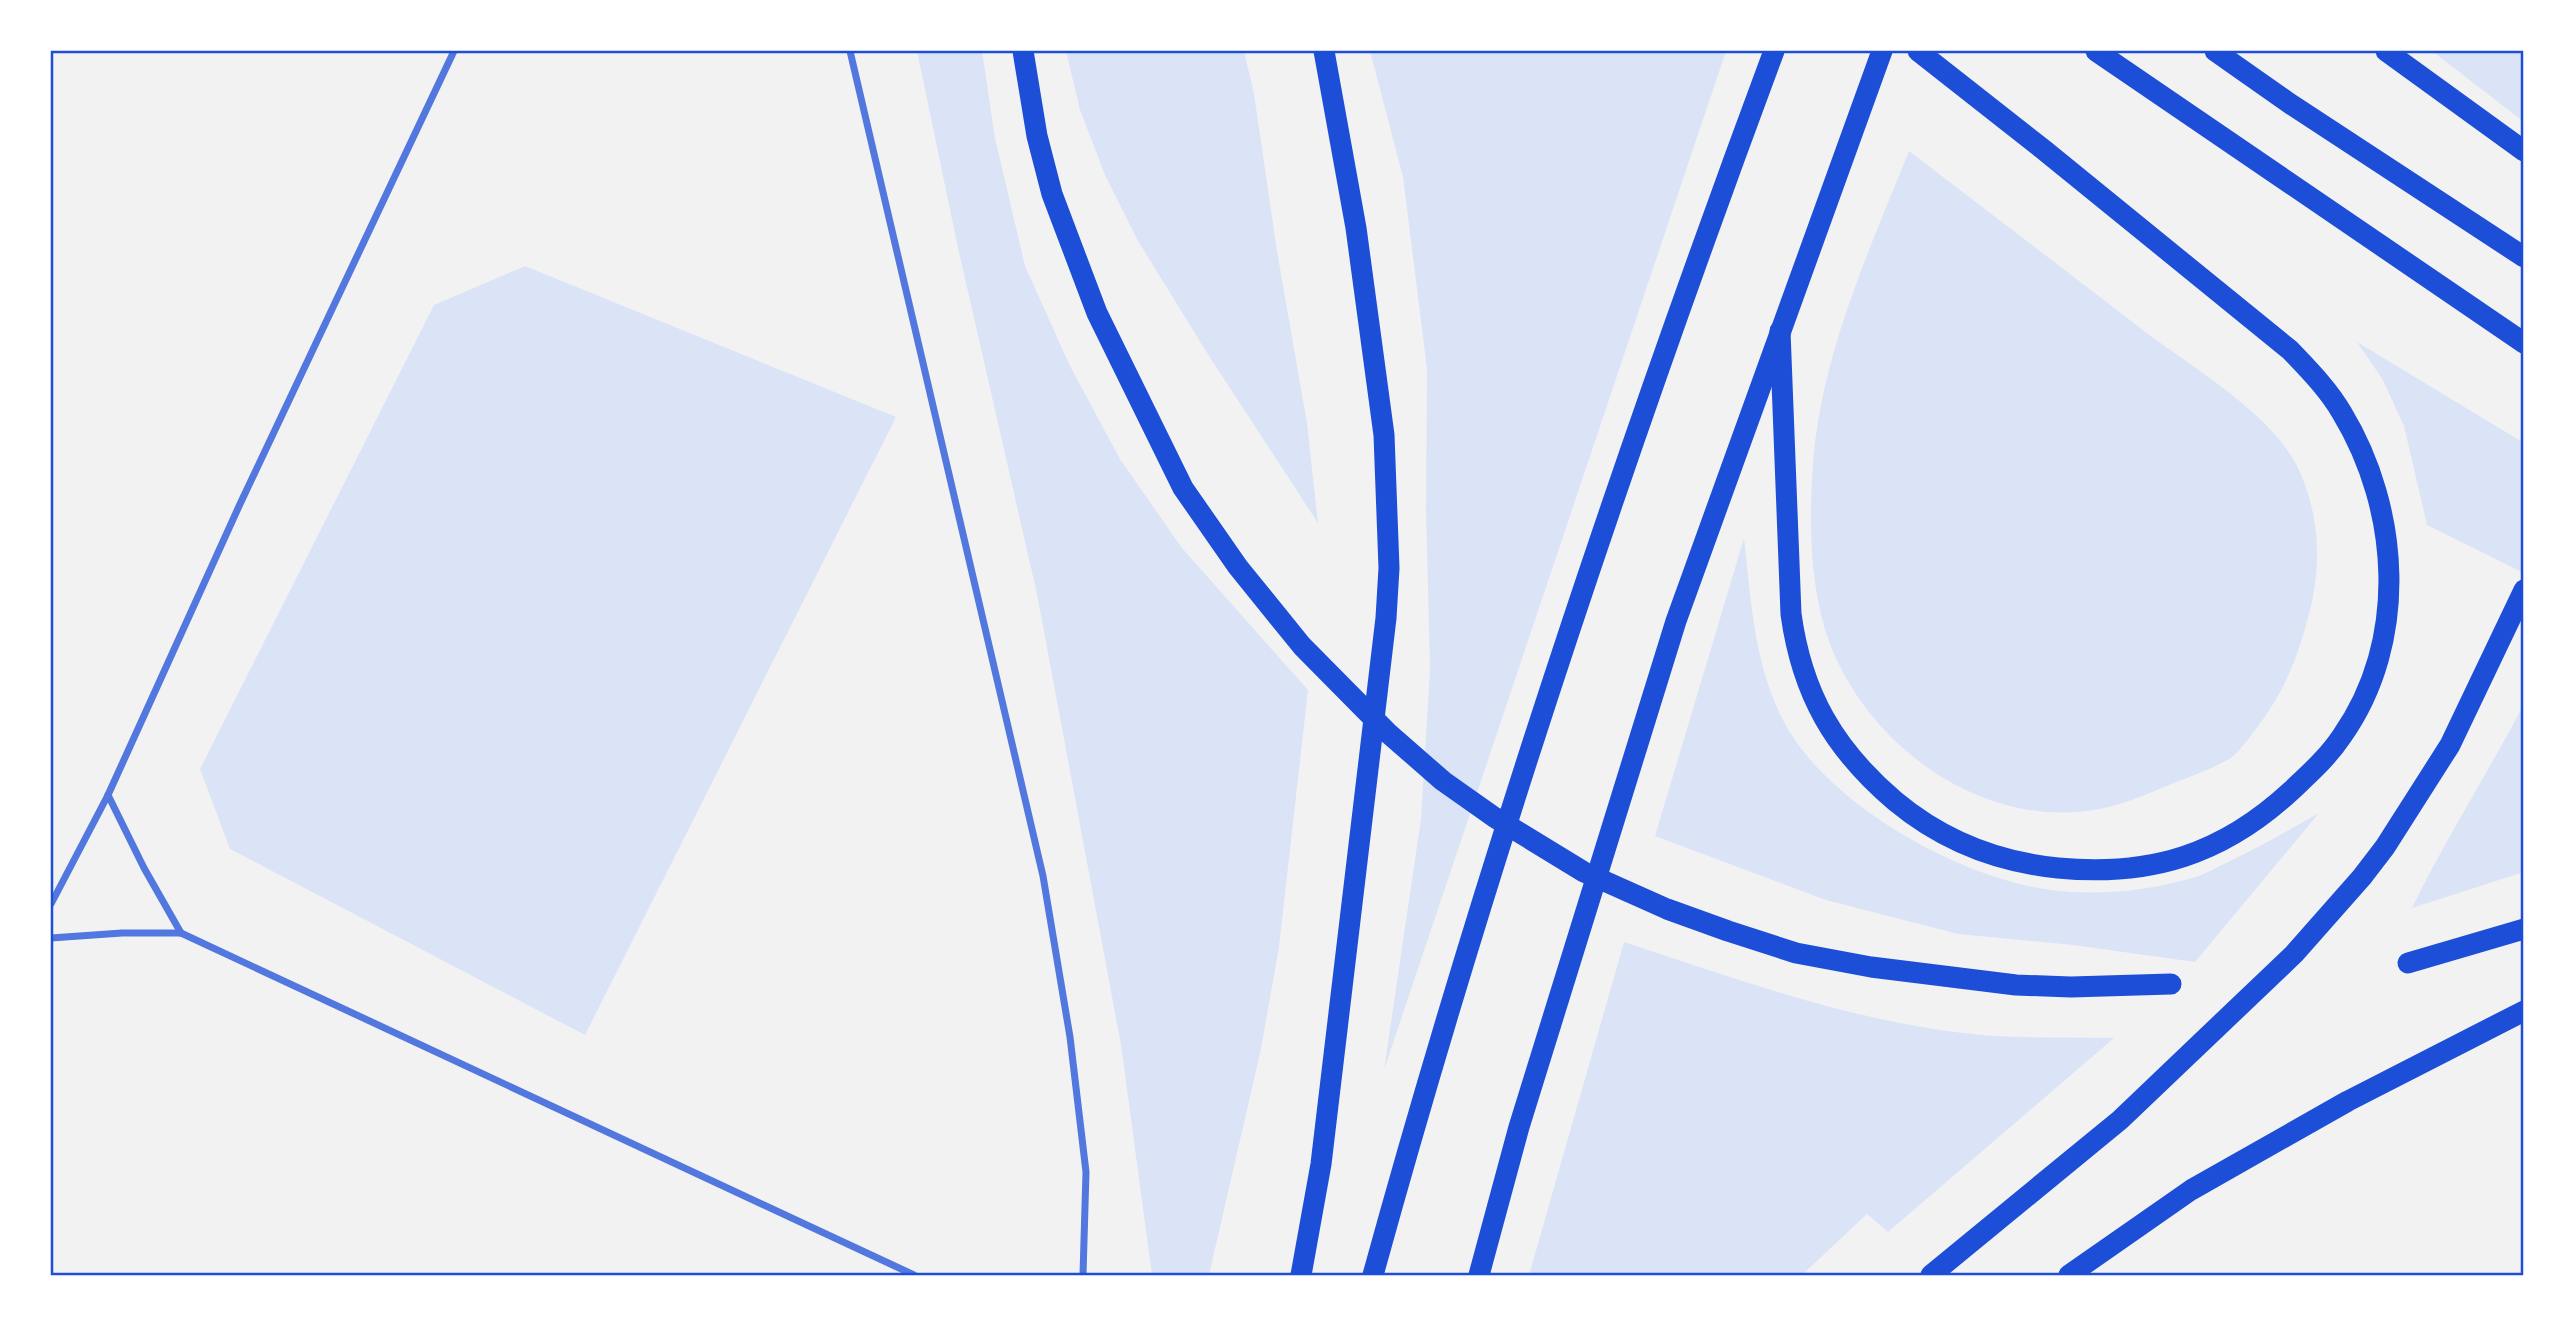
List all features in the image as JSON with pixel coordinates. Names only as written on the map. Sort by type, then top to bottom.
[{"type":"highway","points":[[1023,51],[1037,136],[1052,194],[1097,313],[1183,488],[1238,567],[1302,646],[1388,733],[1443,781],[1493,817],[1584,872],[1728,931],[1796,953],[1871,967],[2016,985],[2071,987],[2171,984]]},
{"type":"highway","points":[[1301,1275],[1323,1151],[1386,618],[1389,568],[1384,435],[1356,228],[1324,51]]},
{"type":"highway","points":[[1373,1275],[1448,1013],[1525,761],[1695,262],[1774,51]]},
{"type":"highway","points":[[1479,1275],[1519,1127],[1676,621],[1882,51]]},
{"type":"highway","points":[[1780,331],[1791,614],[1796,649],[1805,682],[1838,741],[1884,791],[1910,814],[1970,848],[2027,865],[2088,871],[2153,866],[2185,858],[2243,830],[2269,811],[2320,764],[2343,735],[2362,703],[2376,668],[2385,631],[2389,594],[2384,519],[2360,446],[2341,411],[2317,379],[2290,351],[2044,149],[1918,51]]},
{"type":"highway","points":[[2096,51],[2524,343]]},
{"type":"highway","points":[[2215,51],[2289,103],[2524,257]]},
{"type":"highway","points":[[2386,51],[2524,151]]},
{"type":"highway","points":[[1931,1275],[2120,1120],[2294,954],[2362,877],[2385,847],[2449,744],[2524,590]]},
{"type":"highway","points":[[2408,963],[2524,929]]},
{"type":"highway","points":[[2069,1275],[2191,1190],[2348,1101],[2524,1011]]},
{"type":"street","points":[[51,904],[108,796],[240,503],[454,51]]},
{"type":"street","points":[[850,51],[1043,876],[1070,1037],[1086,1172],[1083,1275]]},
{"type":"street","points":[[108,796],[144,869],[181,933]]},
{"type":"street","points":[[51,938],[121,933],[181,933],[914,1275]]},
{"type":"shaded area","points":[[917,51],[982,51],[995,138],[1025,266],[1070,366],[1120,459],[1182,548],[1308,690],[1279,947],[1261,1049],[1209,1275],[1152,1275],[1121,1045],[1037,594],[958,248]]},
{"type":"shaded area","points":[[1066,51],[1244,51],[1254,94],[1277,251],[1307,423],[1318,523],[1138,241],[1105,175],[1080,110]]},
{"type":"shaded area","points":[[1370,51],[1726,51],[1384,1070],[1421,819],[1430,669],[1426,510],[1427,369],[1403,177]]},
{"type":"shaded area","points":[[2432,51],[2524,51],[2524,122]]},
{"type":"shaded area","points":[[1909,151],[2251,411],[2286,447],[2297,466],[2305,485],[2315,525],[2317,565],[2311,605],[2296,657],[2284,685],[2260,724],[2231,758],[2143,796],[2100,809],[2077,812],[2037,811],[1998,803],[1962,788],[1927,767],[1896,742],[1869,712],[1847,679],[1823,623],[1814,578],[1811,531],[1813,463],[1826,382],[1849,304]]},
{"type":"shaded area","points":[[525,266],[896,417],[585,1035],[230,849],[200,769],[434,305]]},
{"type":"shaded area","points":[[2357,342],[2524,443],[2524,573],[2427,525],[2404,426],[2383,380]]},
{"type":"shaded area","points":[[1744,538],[1760,653],[1765,675],[1782,718],[1802,749],[1829,779],[1861,807],[1937,853],[2015,883],[2068,892],[2122,891],[2201,875],[2319,813],[2195,962],[2073,945],[1958,934],[1826,900],[1655,836]]},
{"type":"shaded area","points":[[2524,704],[2524,872],[2412,908],[2439,856]]},
{"type":"shaded area","points":[[1624,942],[1807,1001],[1901,1023],[1996,1036],[2114,1038],[1888,1232],[1867,1214],[1802,1275],[1529,1275]]}]
